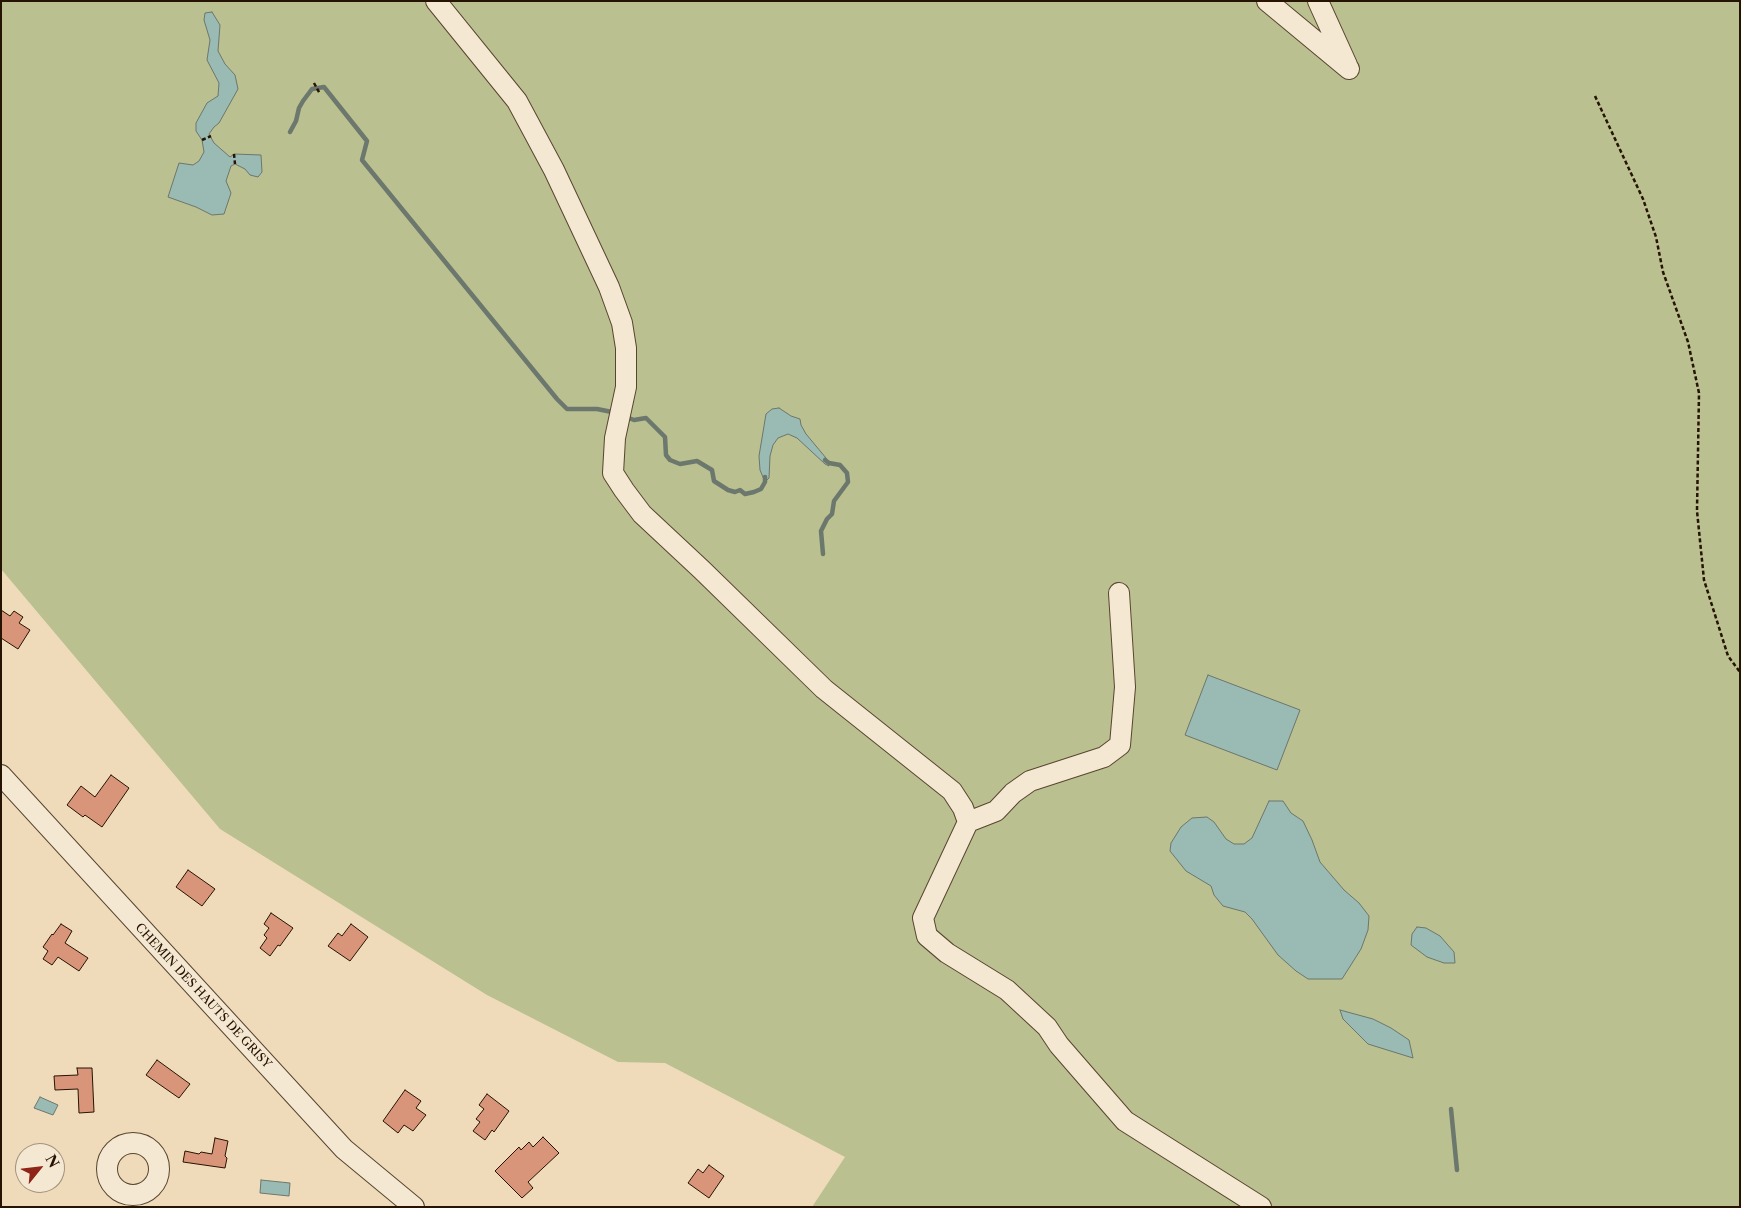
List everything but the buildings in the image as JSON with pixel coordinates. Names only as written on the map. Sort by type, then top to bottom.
[{"type":"street","points":[[436,1],[517,101],[554,170],[609,287],[622,323],[626,348],[626,387],[615,438],[613,473],[624,490],[642,514],[824,689],[952,791],[964,808],[968,822],[923,918],[927,936],[947,953],[1007,990],[1047,1027],[1059,1045],[1125,1121],[1260,1207]]},
{"type":"street","points":[[1267,1],[1349,69],[1318,1]]},
{"type":"street","points":[[968,822],[996,811],[1013,793],[1030,782],[1104,757],[1120,745],[1125,687],[1119,593]]},
{"type":"street","name":"CHEMIN DES HAUTS DE GRISY","points":[[1,775],[344,1149],[414,1207]]},
{"type":"path","points":[[314,83],[320,94]]},
{"type":"path","points":[[1596,96],[1643,199],[1656,236],[1663,272],[1688,342],[1699,393],[1697,511],[1704,580],[1728,656],[1740,672]]},
{"type":"path","points":[[202,140],[211,136]]},
{"type":"path","points":[[234,154],[235,164]]},
{"type":"green space","points":[[1,1],[1740,1],[1740,1207],[812,1207],[845,1157],[665,1063],[618,1062],[487,995],[220,829],[1,569]]},
{"type":"water","points":[[212,12],[220,25],[218,51],[225,64],[235,75],[238,89],[219,123],[209,134],[214,143],[230,157],[234,154],[261,155],[262,172],[258,177],[250,175],[245,169],[235,164],[231,166],[226,181],[231,193],[224,214],[212,215],[168,197],[179,163],[193,165],[199,161],[204,152],[202,140],[196,131],[196,123],[207,103],[218,96],[219,83],[207,60],[210,40],[204,20],[205,13]]},
{"type":"water","points":[[779,408],[791,416],[800,419],[806,434],[826,458],[829,466],[797,438],[788,434],[778,438],[773,445],[770,456],[769,478],[765,482],[760,470],[759,456],[766,414],[772,409]]},
{"type":"water","points":[[1208,675],[1300,710],[1277,770],[1185,735]]},
{"type":"water","points":[[1269,801],[1283,801],[1291,813],[1303,821],[1320,862],[1369,916],[1368,930],[1361,949],[1342,979],[1308,979],[1296,971],[1278,955],[1245,912],[1223,906],[1214,895],[1211,886],[1186,871],[1170,851],[1171,843],[1181,827],[1192,818],[1207,817],[1214,822],[1226,839],[1234,844],[1244,844],[1252,838]]},
{"type":"water","points":[[1417,927],[1426,928],[1440,936],[1454,952],[1455,963],[1444,963],[1427,957],[1411,945],[1412,934]]},
{"type":"water","points":[[1340,1010],[1373,1019],[1391,1028],[1409,1040],[1413,1058],[1368,1044],[1343,1019]]},
{"type":"water","points":[[40,1097],[58,1105],[53,1115],[34,1108]]},
{"type":"water","points":[[261,1180],[290,1183],[289,1196],[260,1193]]},
{"type":"waterway","points":[[290,132],[296,121],[299,108],[312,89],[324,87],[367,141],[362,160],[557,399],[567,409],[597,409],[612,412]]},
{"type":"waterway","points":[[626,417],[634,420],[646,418],[665,437],[666,455],[670,460],[680,464],[697,461],[712,470],[714,481],[728,490],[735,492],[740,490],[745,494],[754,492],[761,489],[765,482],[765,477]]},
{"type":"waterway","points":[[823,554],[821,531],[832,514],[834,501],[848,482],[847,473],[840,465],[829,463],[825,460]]},
{"type":"waterway","points":[[1451,1109],[1457,1170]]}]
